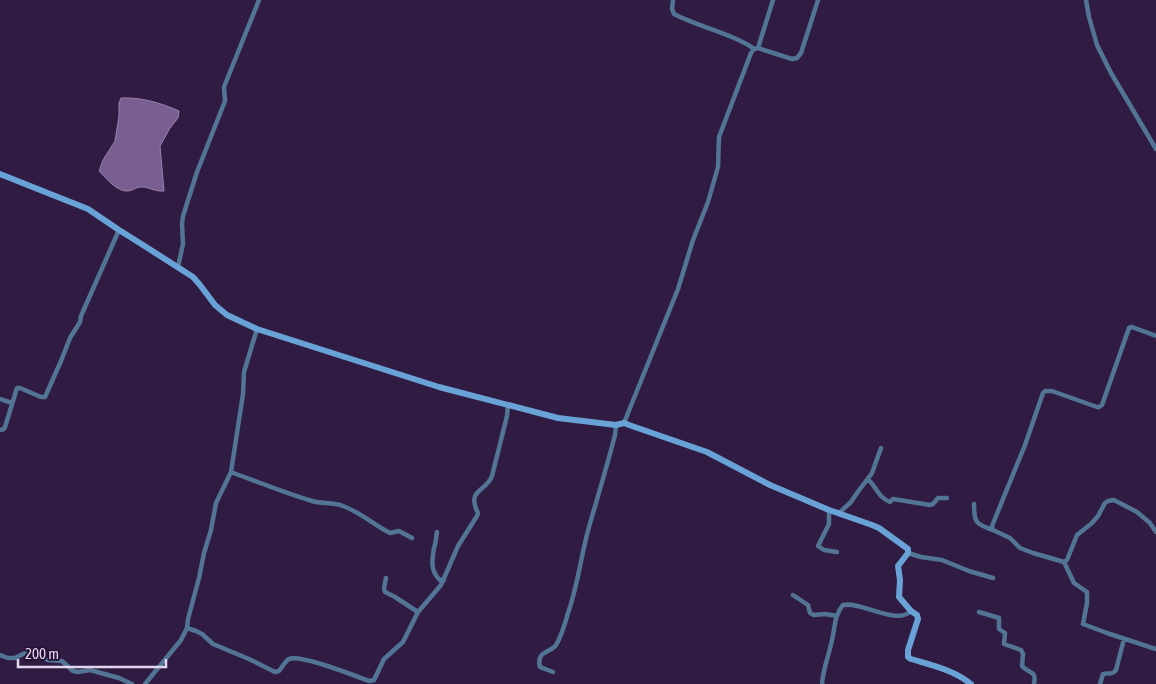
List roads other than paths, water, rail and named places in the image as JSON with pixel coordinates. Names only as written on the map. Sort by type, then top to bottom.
[{"type":"street","points":[[178,267],[182,244],[182,221],[191,189],[225,101],[224,87],[260,0]]},
{"type":"street","points":[[673,0],[672,9],[674,14],[722,32],[756,49],[792,59],[799,57],[801,53],[818,0]]},
{"type":"street","points":[[624,423],[678,289],[718,167],[719,137],[751,53],[756,49],[772,0]]},
{"type":"street","points":[[1086,0],[1096,45],[1156,149]]},
{"type":"street","points":[[0,174],[88,208],[178,267],[196,281],[227,315],[257,329],[439,387],[558,418],[616,425],[624,423],[707,452],[770,485],[849,518],[861,520],[879,528],[907,548],[908,553]]},
{"type":"street","points":[[0,430],[4,430],[16,389],[18,388],[41,397],[45,396],[62,361],[70,338],[80,322],[119,230]]},
{"type":"street","points":[[993,530],[992,526],[1043,393],[1045,391],[1052,391],[1097,407],[1102,405],[1129,328],[1132,327],[1156,336]]},
{"type":"street","points":[[145,684],[181,640],[187,628],[216,503],[231,472],[243,394],[244,372],[257,329]]},
{"type":"street","points":[[0,399],[12,403]]},
{"type":"street","points":[[187,628],[199,632],[213,644],[275,672],[279,671],[290,658],[299,658],[372,682],[384,659],[405,639],[418,612],[444,580],[458,546],[477,516],[478,513],[474,507],[476,495],[480,489],[490,482],[507,416],[508,405]]},
{"type":"street","points":[[553,672],[540,667],[540,659],[545,651],[552,649],[556,644],[568,612],[589,527],[615,435],[616,425]]},
{"type":"street","points":[[839,513],[851,502],[868,479],[876,465],[882,448]]},
{"type":"street","points":[[231,472],[322,504],[341,505],[390,533],[398,530],[412,538]]},
{"type":"street","points":[[868,479],[882,498],[890,502],[893,499],[930,505],[938,498],[947,498]]},
{"type":"street","points":[[1064,562],[1067,560],[1077,535],[1092,523],[1108,501],[1114,500],[1137,512],[1150,523],[1156,532]]},
{"type":"street","points":[[974,504],[975,520],[978,524],[1010,538],[1020,548],[1033,554],[1064,562]]},
{"type":"street","points":[[829,510],[829,524],[818,546],[824,550],[837,552]]},
{"type":"street","points":[[437,532],[432,554],[433,569],[440,580],[444,580]]},
{"type":"street","points":[[908,553],[942,560],[993,578]]},
{"type":"street","points":[[908,553],[898,566],[900,578],[898,596],[911,612],[917,615],[918,619],[908,656],[911,659],[953,673],[971,684]]},
{"type":"street","points":[[1064,562],[1071,579],[1086,591],[1088,595],[1083,624],[1156,649]]},
{"type":"street","points":[[386,578],[385,592],[418,612]]},
{"type":"street","points":[[793,595],[808,605],[810,613],[814,615],[837,616]]},
{"type":"street","points":[[822,684],[822,676],[841,607],[851,604],[898,616],[907,616],[911,612]]},
{"type":"street","points":[[979,612],[999,618],[999,629],[1005,633],[1004,644],[1021,650],[1023,654],[1022,666],[1034,674],[1036,677],[1034,684]]},
{"type":"street","points":[[1100,684],[1103,674],[1112,674],[1116,670],[1124,639]]},
{"type":"street","points":[[0,655],[15,658],[27,652],[36,653],[48,660],[62,661],[73,671],[90,670],[119,678],[132,684]]}]
